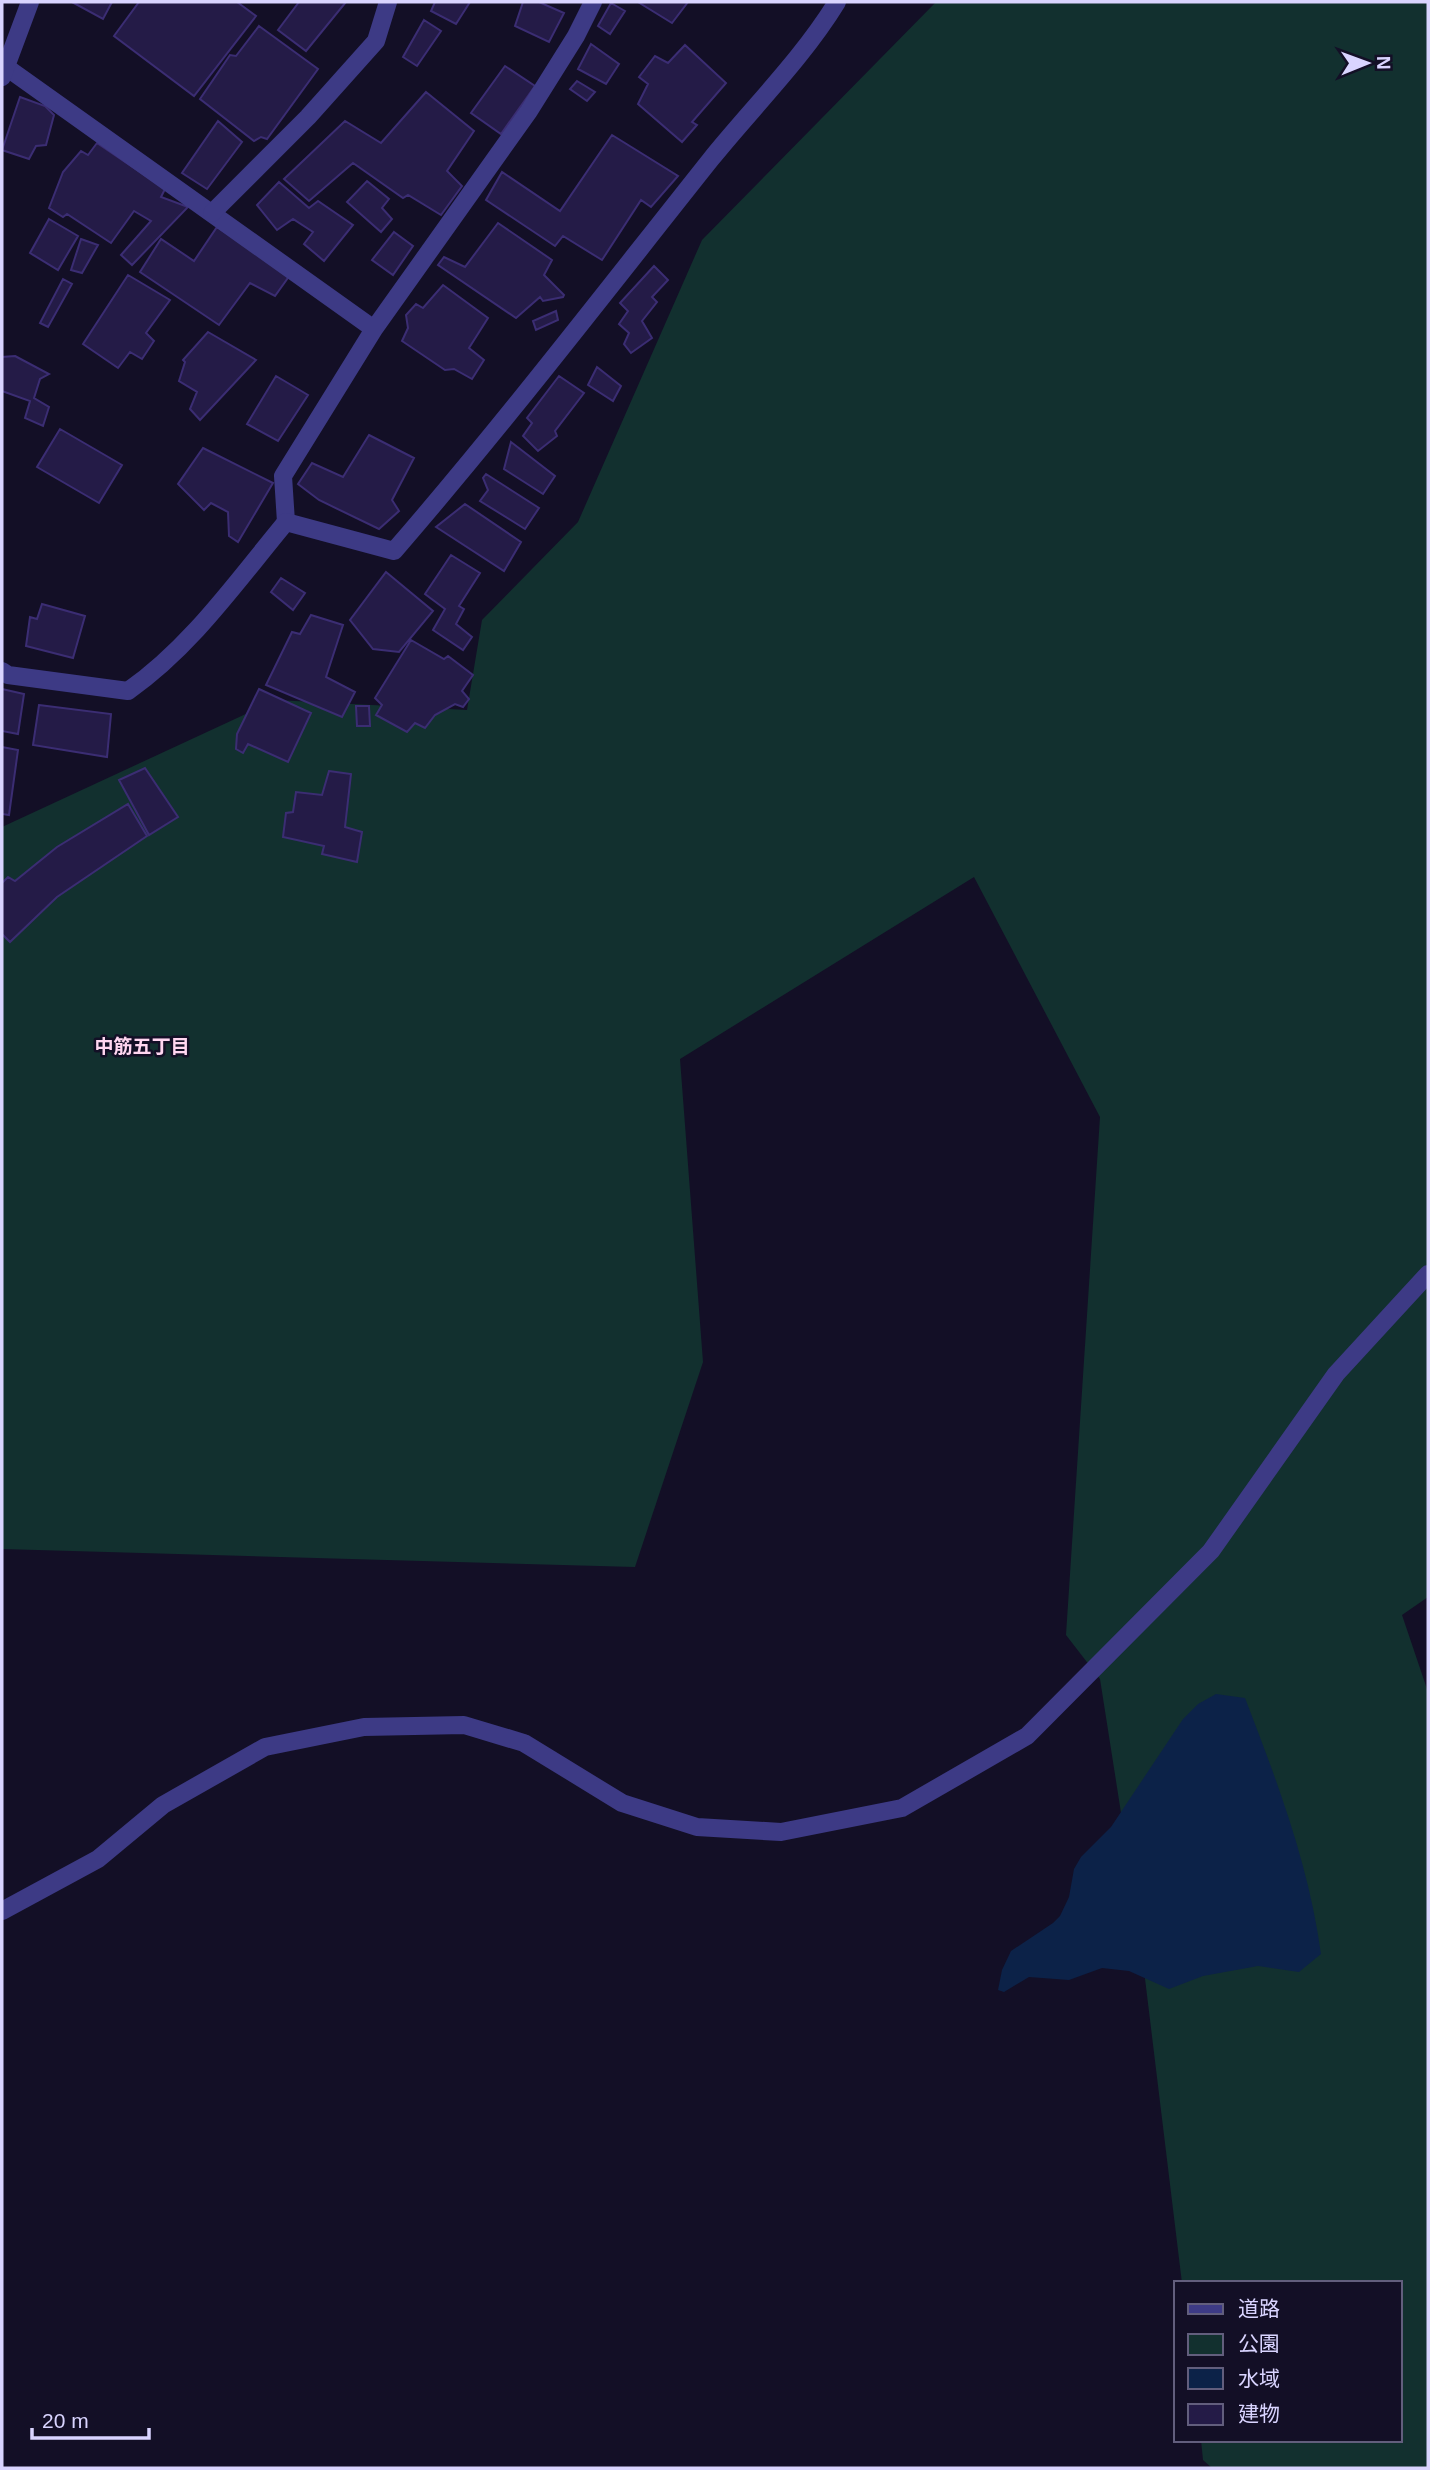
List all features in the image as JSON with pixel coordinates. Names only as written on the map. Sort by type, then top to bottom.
[{"type":"street","points":[[30,2],[4,72],[212,213],[374,329]]},
{"type":"street","points":[[212,213],[308,117],[376,41],[388,2]]},
{"type":"street","points":[[2,671],[8,675],[128,691],[148,677],[194,632],[286,522],[283,476],[374,329],[529,111],[576,36],[593,2]]},
{"type":"street","points":[[286,522],[394,551],[519,403],[713,158],[818,33],[837,2]]},
{"type":"street","points":[[2,1911],[98,1859],[163,1805],[265,1747],[364,1727],[464,1725],[524,1743],[622,1803],[696,1827],[781,1832],[902,1808],[1027,1736],[1211,1551],[1336,1374],[1428,1274]]},
{"type":"green space","points":[[936,2],[1428,2],[1428,1597],[1402,1615],[1428,1692],[1428,2468],[1212,2468],[1203,2460],[1201,2442],[1402,2442],[1402,2281],[1182,2281],[1138,1921],[1100,1679],[1066,1635],[1100,1117],[974,877],[680,1059],[703,1362],[635,1567],[2,1549],[2,827],[276,700],[467,710],[482,620],[578,522],[702,240]]},
{"type":"water","points":[[1216,1694],[1245,1698],[1280,1792],[1300,1856],[1321,1954],[1299,1972],[1258,1966],[1203,1976],[1169,1989],[1129,1971],[1102,1968],[1069,1980],[1029,1977],[1004,1992],[998,1990],[1002,1970],[1011,1951],[1060,1916],[1069,1897],[1074,1869],[1081,1857],[1111,1827],[1183,1719],[1198,1704]]},
{"type":"building","points":[[72,2],[112,2],[103,19]]},
{"type":"building","points":[[139,2],[237,2],[256,16],[194,96],[114,36]]},
{"type":"building","points":[[299,2],[346,2],[306,51],[278,30]]},
{"type":"building","points":[[435,2],[470,2],[456,24],[431,11]]},
{"type":"building","points":[[523,2],[539,2],[564,13],[549,42],[515,26]]},
{"type":"building","points":[[638,2],[688,2],[672,23]]},
{"type":"building","points":[[611,3],[625,11],[610,34],[598,26]]},
{"type":"building","points":[[424,20],[441,31],[417,66],[403,57]]},
{"type":"building","points":[[259,26],[318,69],[267,139],[261,137],[254,141],[200,99],[230,55],[236,56]]},
{"type":"building","points":[[591,44],[619,64],[606,84],[578,69]]},
{"type":"building","points":[[685,45],[726,83],[692,122],[697,125],[682,142],[638,104],[648,84],[639,77],[655,56],[668,63]]},
{"type":"building","points":[[505,66],[535,86],[501,134],[471,113]]},
{"type":"building","points":[[577,81],[595,92],[587,101],[570,89]]},
{"type":"building","points":[[426,92],[474,131],[447,171],[462,186],[441,215],[408,195],[403,198],[353,163],[309,201],[284,179],[345,121],[381,143]]},
{"type":"building","points":[[20,97],[45,106],[54,115],[46,145],[36,146],[29,159],[2,150]]},
{"type":"building","points":[[218,121],[242,142],[207,189],[182,173]]},
{"type":"building","points":[[612,135],[678,176],[651,207],[641,200],[602,260],[563,236],[555,246],[486,200],[502,172],[560,211]]},
{"type":"building","points":[[97,143],[165,189],[161,197],[188,207],[132,265],[121,255],[151,221],[134,211],[111,243],[67,214],[63,217],[49,208],[63,172],[81,151],[88,155]]},
{"type":"building","points":[[367,181],[389,199],[382,208],[392,219],[381,232],[347,202]]},
{"type":"building","points":[[279,182],[309,208],[318,201],[353,225],[324,261],[304,244],[313,232],[293,219],[277,230],[257,205]]},
{"type":"building","points":[[49,219],[78,236],[58,270],[30,253]]},
{"type":"building","points":[[498,223],[552,260],[544,275],[563,297],[543,301],[540,297],[516,318],[438,265],[444,257],[465,267]]},
{"type":"building","points":[[217,227],[290,275],[275,296],[250,283],[219,325],[140,272],[161,239],[194,261]]},
{"type":"building","points":[[394,232],[413,246],[393,275],[372,260]]},
{"type":"building","points":[[81,239],[98,245],[82,273],[71,270]]},
{"type":"building","points":[[654,266],[668,280],[652,297],[657,302],[642,321],[652,338],[631,353],[624,344],[629,333],[619,324],[628,311],[620,303]]},
{"type":"building","points":[[128,275],[170,300],[146,333],[154,341],[142,359],[130,352],[118,368],[83,344]]},
{"type":"building","points":[[63,279],[72,284],[48,327],[40,323]]},
{"type":"building","points":[[443,285],[488,318],[469,348],[484,360],[472,379],[454,369],[445,370],[402,341],[408,328],[406,315],[416,304],[423,308]]},
{"type":"building","points":[[556,311],[558,320],[536,330],[533,321]]},
{"type":"building","points":[[208,332],[256,360],[200,420],[190,409],[197,392],[179,381],[185,362],[183,360]]},
{"type":"building","points":[[15,356],[49,374],[40,379],[34,398],[49,407],[43,426],[25,418],[30,401],[2,391],[2,357]]},
{"type":"building","points":[[597,367],[621,386],[613,401],[588,385]]},
{"type":"building","points":[[276,376],[308,395],[278,441],[247,424]]},
{"type":"building","points":[[559,376],[584,393],[555,431],[557,436],[538,451],[523,436],[532,423],[527,418]]},
{"type":"building","points":[[60,429],[122,465],[99,503],[37,467]]},
{"type":"building","points":[[369,435],[414,458],[392,500],[399,511],[379,529],[319,500],[298,484],[312,463],[343,477]]},
{"type":"building","points":[[511,442],[555,476],[543,494],[504,469]]},
{"type":"building","points":[[203,448],[273,483],[238,542],[229,536],[228,512],[211,503],[204,510],[178,484]]},
{"type":"building","points":[[486,474],[539,508],[525,529],[480,501],[488,490],[483,478]]},
{"type":"building","points":[[465,504],[521,542],[504,571],[436,527]]},
{"type":"building","points":[[451,555],[480,573],[459,606],[464,609],[456,624],[472,637],[463,650],[433,630],[445,609],[425,594]]},
{"type":"building","points":[[386,572],[433,611],[399,652],[373,649],[350,620]]},
{"type":"building","points":[[281,578],[305,593],[293,610],[271,592]]},
{"type":"building","points":[[42,604],[85,616],[73,658],[26,646],[30,617],[37,619]]},
{"type":"building","points":[[311,615],[343,625],[326,677],[355,692],[342,717],[266,685],[292,632],[300,634]]},
{"type":"building","points":[[411,640],[444,659],[448,656],[473,675],[462,691],[469,699],[463,707],[455,704],[435,715],[425,728],[415,723],[407,732],[376,715],[382,705],[375,698]]},
{"type":"building","points":[[2,689],[24,694],[18,734],[2,731]]},
{"type":"building","points":[[259,689],[311,713],[288,762],[248,744],[243,753],[236,749],[237,734]]},
{"type":"building","points":[[39,705],[111,714],[107,757],[33,745]]},
{"type":"building","points":[[356,706],[369,706],[370,726],[357,726]]},
{"type":"building","points":[[2,747],[18,750],[9,815],[2,814]]},
{"type":"building","points":[[145,768],[178,817],[149,835],[119,780]]},
{"type":"building","points":[[329,771],[351,774],[345,827],[362,832],[357,862],[322,854],[324,846],[283,837],[286,813],[293,812],[296,792],[322,795]]},
{"type":"building","points":[[128,804],[147,836],[57,897],[10,942],[2,934],[2,883],[8,877],[15,881],[57,847]]},
{"type":"district","name":"中筋五丁目","points":[[142,1046]]}]
